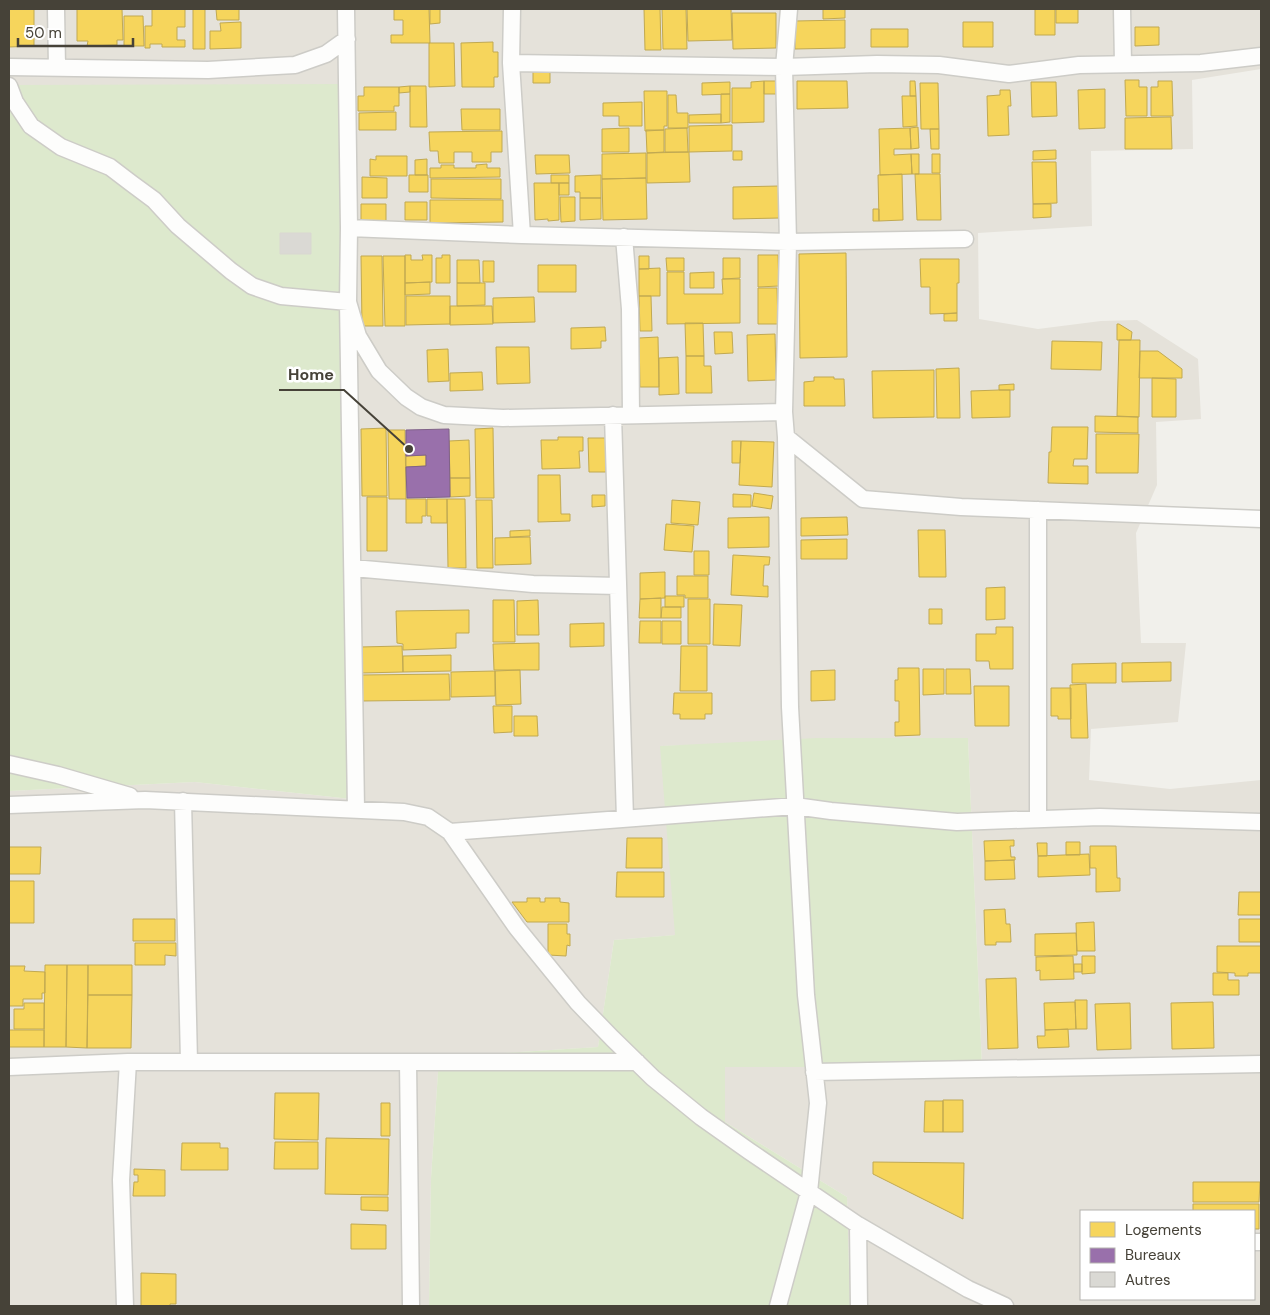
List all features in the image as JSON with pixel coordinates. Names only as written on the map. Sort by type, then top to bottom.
[{"type":"street","points":[[56,9],[57,67]]},
{"type":"street","points":[[346,9],[349,228],[348,302],[356,809]]},
{"type":"street","points":[[512,9],[511,63],[522,235]]},
{"type":"street","points":[[778,1306],[809,1192],[818,1103],[806,995],[790,707],[784,412],[788,242],[784,68],[789,9]]},
{"type":"street","points":[[1122,9],[1123,64]]},
{"type":"street","points":[[9,66],[208,70],[295,65],[326,54],[347,39]]},
{"type":"street","points":[[511,63],[784,68],[877,64],[939,65],[1008,74],[1079,65],[1201,63],[1261,56]]},
{"type":"street","points":[[9,86],[15,102],[31,126],[61,148],[110,167],[154,200],[178,226],[231,271],[252,286],[281,296],[348,302]]},
{"type":"street","points":[[349,228],[788,242],[965,239]]},
{"type":"street","points":[[624,237],[630,309],[631,414]]},
{"type":"street","points":[[348,302],[358,336],[379,371],[406,397],[421,408],[444,415],[493,417],[784,412]]},
{"type":"street","points":[[612,415],[625,819]]},
{"type":"street","points":[[786,437],[863,499],[961,507],[1261,519]]},
{"type":"street","points":[[1038,510],[1038,819]]},
{"type":"street","points":[[353,568],[533,584],[618,586]]},
{"type":"street","points":[[9,764],[58,775],[144,800]]},
{"type":"street","points":[[9,804],[144,800],[183,801],[404,812],[428,817],[450,832],[523,936],[578,1003],[653,1078],[701,1117],[858,1225],[968,1288],[1006,1306]]},
{"type":"street","points":[[183,801],[189,1062]]},
{"type":"street","points":[[450,832],[795,806],[957,822],[1100,817],[1261,822]]},
{"type":"street","points":[[125,1306],[121,1180],[128,1062]]},
{"type":"street","points":[[9,1067],[128,1062],[637,1062]]},
{"type":"street","points":[[408,1062],[411,1306]]},
{"type":"street","points":[[814,1072],[1261,1064]]},
{"type":"street","points":[[858,1225],[859,1306]]},
{"type":"shaded area","points":[[9,9],[1261,9],[1261,69],[1192,80],[1193,149],[1091,151],[1092,226],[978,233],[979,319],[1038,329],[1101,321],[1137,320],[1198,359],[1201,419],[1156,422],[1157,485],[1136,533],[1141,643],[1186,643],[1178,722],[1091,729],[1089,780],[1170,789],[1261,780],[1261,1306],[850,1306],[847,1197],[725,1122],[725,1067],[982,1067],[968,738],[661,746],[676,935],[614,940],[598,1047],[439,1057],[431,1178],[429,1306],[9,1306],[9,791],[195,782],[351,799],[9,85]]},
{"type":"green space","points":[[342,84],[351,799],[195,782],[9,791],[9,85]]},
{"type":"green space","points":[[817,738],[968,738],[982,1067],[725,1067],[725,1122],[847,1197],[850,1306],[429,1306],[431,1178],[439,1057],[598,1047],[614,940],[675,935],[660,746]]},
{"type":"building: Logements","points":[[9,9],[34,9],[34,46],[9,47]]},
{"type":"building: Logements","points":[[77,9],[122,9],[123,40],[117,40],[117,45],[87,46],[88,41],[77,41]]},
{"type":"building: Logements","points":[[152,9],[185,9],[185,27],[177,27],[177,40],[185,40],[185,47],[162,47],[162,44],[150,44],[150,48],[145,48],[145,26],[152,26]]},
{"type":"building: Logements","points":[[193,9],[205,9],[205,49],[193,49]]},
{"type":"building: Logements","points":[[216,9],[239,9],[239,20],[217,20]]},
{"type":"building: Logements","points":[[394,9],[429,9],[430,43],[391,43],[391,35],[403,35],[403,20],[394,20]]},
{"type":"building: Logements","points":[[430,9],[440,9],[440,23],[430,24]]},
{"type":"building: Logements","points":[[644,9],[660,9],[661,50],[645,50]]},
{"type":"building: Logements","points":[[662,9],[686,9],[687,49],[663,49]]},
{"type":"building: Logements","points":[[687,9],[731,9],[732,40],[688,41]]},
{"type":"building: Logements","points":[[823,9],[845,9],[845,18],[823,19]]},
{"type":"building: Logements","points":[[1035,9],[1055,9],[1055,35],[1035,35]]},
{"type":"building: Logements","points":[[1056,9],[1078,9],[1078,23],[1056,23]]},
{"type":"building: Logements","points":[[732,13],[776,13],[776,48],[733,49]]},
{"type":"building: Logements","points":[[124,16],[143,16],[144,46],[124,46]]},
{"type":"building: Logements","points":[[845,20],[845,48],[795,49],[795,21]]},
{"type":"building: Logements","points":[[241,22],[241,48],[210,49],[210,31],[221,31],[220,23]]},
{"type":"building: Logements","points":[[963,22],[993,22],[993,47],[963,47]]},
{"type":"building: Logements","points":[[1135,27],[1159,27],[1159,45],[1135,46]]},
{"type":"building: Logements","points":[[871,29],[908,29],[908,47],[871,47]]},
{"type":"building: Logements","points":[[493,42],[493,52],[498,52],[498,77],[494,77],[494,87],[462,87],[461,43]]},
{"type":"building: Logements","points":[[429,43],[454,43],[455,86],[429,87]]},
{"type":"building: Logements","points":[[533,71],[550,71],[550,83],[533,83]]},
{"type":"building: Logements","points":[[1125,80],[1139,80],[1139,87],[1147,87],[1147,116],[1126,116]]},
{"type":"building: Logements","points":[[764,81],[777,81],[778,94],[764,94]]},
{"type":"building: Logements","points":[[764,81],[764,122],[732,123],[732,88],[751,88],[751,82]]},
{"type":"building: Logements","points":[[797,81],[847,81],[848,108],[797,109]]},
{"type":"building: Logements","points":[[910,81],[915,81],[916,96],[910,96]]},
{"type":"building: Logements","points":[[1158,81],[1172,81],[1173,116],[1151,116],[1151,87],[1158,87]]},
{"type":"building: Logements","points":[[730,82],[730,94],[702,95],[702,83]]},
{"type":"building: Logements","points":[[1031,82],[1056,82],[1057,116],[1032,117]]},
{"type":"building: Logements","points":[[920,83],[938,83],[939,129],[921,129]]},
{"type":"building: Logements","points":[[410,86],[426,86],[427,127],[410,127]]},
{"type":"building: Logements","points":[[410,86],[410,92],[399,93],[399,87]]},
{"type":"building: Logements","points":[[364,87],[399,87],[399,106],[394,106],[394,111],[358,111],[358,96],[364,96]]},
{"type":"building: Logements","points":[[1105,89],[1105,128],[1079,129],[1078,90]]},
{"type":"building: Logements","points":[[1000,90],[1010,90],[1011,106],[1008,106],[1009,135],[988,136],[987,96],[1000,95]]},
{"type":"building: Logements","points":[[644,91],[667,91],[667,126],[664,126],[664,130],[645,131]]},
{"type":"building: Logements","points":[[721,94],[730,94],[730,122],[721,123]]},
{"type":"building: Logements","points":[[668,95],[676,95],[677,113],[688,113],[688,128],[668,128]]},
{"type":"building: Logements","points":[[902,96],[916,96],[917,126],[903,127]]},
{"type":"building: Logements","points":[[642,102],[642,126],[619,126],[619,116],[603,116],[603,103]]},
{"type":"building: Logements","points":[[461,109],[500,109],[500,130],[462,130]]},
{"type":"building: Logements","points":[[396,112],[396,130],[359,130],[359,113]]},
{"type":"building: Logements","points":[[721,114],[721,123],[689,123],[689,115]]},
{"type":"building: Logements","points":[[1171,117],[1172,149],[1125,149],[1125,118]]},
{"type":"building: Logements","points":[[732,125],[732,151],[689,152],[689,126]]},
{"type":"building: Logements","points":[[918,127],[919,148],[911,149],[910,128]]},
{"type":"building: Logements","points":[[629,128],[629,152],[602,152],[602,129]]},
{"type":"building: Logements","points":[[687,128],[688,152],[665,152],[665,129]]},
{"type":"building: Logements","points":[[910,128],[911,149],[894,149],[894,155],[911,154],[912,174],[880,175],[879,129]]},
{"type":"building: Logements","points":[[930,129],[939,129],[939,149],[931,149]]},
{"type":"building: Logements","points":[[646,130],[664,130],[664,152],[647,153]]},
{"type":"building: Logements","points":[[502,131],[502,152],[491,152],[491,162],[472,162],[472,152],[454,152],[454,163],[439,163],[438,151],[430,151],[429,132]]},
{"type":"building: Logements","points":[[1056,150],[1056,159],[1033,160],[1033,151]]},
{"type":"building: Logements","points":[[733,151],[742,151],[742,160],[733,160]]},
{"type":"building: Logements","points":[[689,152],[690,182],[647,183],[647,153]]},
{"type":"building: Logements","points":[[646,153],[646,178],[602,179],[602,154]]},
{"type":"building: Logements","points":[[911,154],[919,154],[919,174],[912,174]]},
{"type":"building: Logements","points":[[932,154],[940,154],[940,173],[932,173]]},
{"type":"building: Logements","points":[[535,155],[569,155],[570,173],[536,174]]},
{"type":"building: Logements","points":[[376,156],[407,156],[407,176],[370,176],[370,159],[376,160]]},
{"type":"building: Logements","points":[[427,159],[427,175],[415,175],[415,160]]},
{"type":"building: Logements","points":[[1032,162],[1056,162],[1057,203],[1033,204]]},
{"type":"building: Logements","points":[[487,164],[487,168],[500,168],[500,177],[430,178],[430,168],[441,168],[441,165],[454,165],[454,168],[476,168],[476,165]]},
{"type":"building: Logements","points":[[902,174],[903,220],[879,221],[878,175]]},
{"type":"building: Logements","points":[[915,174],[940,174],[941,220],[917,220]]},
{"type":"building: Logements","points":[[409,175],[428,175],[428,192],[409,192]]},
{"type":"building: Logements","points":[[551,175],[569,175],[569,183],[551,183]]},
{"type":"building: Logements","points":[[601,175],[601,198],[580,198],[580,192],[575,192],[575,176]]},
{"type":"building: Logements","points":[[362,177],[387,178],[387,198],[362,198]]},
{"type":"building: Logements","points":[[646,178],[647,219],[603,220],[602,179]]},
{"type":"building: Logements","points":[[431,179],[501,179],[501,199],[431,198]]},
{"type":"building: Logements","points":[[534,183],[559,183],[559,220],[535,220]]},
{"type":"building: Logements","points":[[559,183],[569,183],[569,195],[559,195]]},
{"type":"building: Logements","points":[[779,186],[780,218],[733,219],[733,187]]},
{"type":"building: Logements","points":[[560,197],[575,197],[575,221],[561,222]]},
{"type":"building: Logements","points":[[580,198],[601,198],[601,219],[580,220]]},
{"type":"building: Logements","points":[[430,200],[503,200],[503,222],[430,223]]},
{"type":"building: Logements","points":[[405,202],[427,202],[427,220],[405,220]]},
{"type":"building: Logements","points":[[361,204],[386,204],[386,223],[361,223]]},
{"type":"building: Logements","points":[[1033,204],[1051,204],[1051,217],[1033,218]]},
{"type":"building: Logements","points":[[873,209],[879,209],[879,221],[873,221]]},
{"type":"building: Logements","points":[[846,253],[847,357],[800,358],[799,254]]},
{"type":"building: Logements","points":[[405,255],[411,255],[411,260],[423,260],[422,255],[432,255],[432,282],[405,283]]},
{"type":"building: Logements","points":[[442,255],[450,255],[450,283],[436,283],[436,258],[442,258]]},
{"type":"building: Logements","points":[[758,255],[778,255],[779,286],[758,287]]},
{"type":"building: Logements","points":[[361,256],[382,256],[383,326],[362,326]]},
{"type":"building: Logements","points":[[383,256],[405,256],[405,326],[385,326]]},
{"type":"building: Logements","points":[[639,256],[649,256],[649,269],[639,269]]},
{"type":"building: Logements","points":[[666,258],[684,258],[684,271],[667,271]]},
{"type":"building: Logements","points":[[723,258],[740,258],[740,278],[723,279]]},
{"type":"building: Logements","points":[[920,259],[959,259],[957,313],[930,314],[930,287],[921,287]]},
{"type":"building: Logements","points":[[457,260],[479,260],[480,283],[457,283]]},
{"type":"building: Logements","points":[[483,261],[494,261],[494,282],[483,282]]},
{"type":"building: Logements","points":[[538,265],[576,265],[576,292],[538,292]]},
{"type":"building: Logements","points":[[660,268],[660,296],[639,296],[639,269]]},
{"type":"building: Logements","points":[[667,272],[684,272],[684,294],[723,294],[722,279],[740,279],[740,323],[667,324]]},
{"type":"building: Logements","points":[[714,272],[714,288],[690,288],[690,273]]},
{"type":"building: Logements","points":[[430,282],[430,294],[405,295],[405,283]]},
{"type":"building: Logements","points":[[457,283],[485,283],[485,305],[457,306]]},
{"type":"building: Logements","points":[[758,288],[777,288],[778,324],[758,324]]},
{"type":"building: Logements","points":[[406,296],[450,296],[450,324],[406,325]]},
{"type":"building: Logements","points":[[639,296],[651,296],[652,331],[640,331]]},
{"type":"building: Logements","points":[[534,297],[535,322],[493,323],[493,298]]},
{"type":"building: Logements","points":[[450,306],[492,306],[493,324],[450,325]]},
{"type":"building: Logements","points":[[957,313],[957,321],[944,321],[944,314]]},
{"type":"building: Logements","points":[[685,323],[703,323],[704,356],[686,356]]},
{"type":"building: Logements","points":[[1117,324],[1132,332],[1131,340],[1117,340]]},
{"type":"building: Logements","points":[[605,327],[606,341],[601,341],[601,348],[571,349],[571,328]]},
{"type":"building: Logements","points":[[714,332],[732,332],[733,353],[715,354]]},
{"type":"building: Logements","points":[[775,334],[776,380],[748,381],[747,335]]},
{"type":"building: Logements","points":[[658,337],[659,387],[640,387],[639,338]]},
{"type":"building: Logements","points":[[1119,340],[1140,340],[1139,417],[1117,416]]},
{"type":"building: Logements","points":[[1052,341],[1102,342],[1101,370],[1051,369]]},
{"type":"building: Logements","points":[[496,347],[529,347],[530,383],[497,384]]},
{"type":"building: Logements","points":[[448,349],[449,381],[428,382],[427,350]]},
{"type":"building: Logements","points":[[1140,351],[1158,351],[1182,369],[1182,378],[1139,378]]},
{"type":"building: Logements","points":[[686,356],[704,356],[704,366],[711,366],[712,393],[686,393]]},
{"type":"building: Logements","points":[[678,357],[679,394],[659,395],[659,358]]},
{"type":"building: Logements","points":[[959,368],[960,418],[937,418],[936,369]]},
{"type":"building: Logements","points":[[934,370],[934,417],[873,418],[872,371]]},
{"type":"building: Logements","points":[[482,372],[483,390],[450,391],[450,373]]},
{"type":"building: Logements","points":[[814,377],[844,379],[845,406],[804,406],[804,382],[814,381]]},
{"type":"building: Logements","points":[[1152,378],[1176,379],[1176,417],[1152,417]]},
{"type":"building: Logements","points":[[1014,384],[1014,390],[999,390],[999,385]]},
{"type":"building: Logements","points":[[1010,390],[1010,417],[972,418],[971,391]]},
{"type":"building: Logements","points":[[1095,416],[1138,417],[1138,433],[1095,432]]},
{"type":"building: Logements","points":[[1052,427],[1088,427],[1087,459],[1074,459],[1073,466],[1088,466],[1088,484],[1048,483]]},
{"type":"building: Logements","points":[[386,428],[387,496],[362,496],[361,429]]},
{"type":"building: Logements","points":[[493,428],[494,498],[476,498],[475,429]]},
{"type":"building: Logements","points":[[388,430],[405,430],[406,499],[389,499]]},
{"type":"building: Logements","points":[[1096,434],[1139,434],[1138,473],[1096,473]]},
{"type":"building: Logements","points":[[558,437],[583,437],[583,451],[579,451],[580,468],[542,469],[541,440],[558,440]]},
{"type":"building: Logements","points":[[588,438],[606,438],[606,472],[589,472]]},
{"type":"building: Logements","points":[[469,440],[470,478],[450,478],[449,441]]},
{"type":"building: Logements","points":[[732,441],[741,441],[740,463],[732,463]]},
{"type":"building: Logements","points":[[741,441],[774,442],[772,487],[739,485]]},
{"type":"building: Logements","points":[[426,455],[426,466],[406,467],[406,456]]},
{"type":"building: Logements","points":[[538,475],[560,475],[561,514],[570,514],[570,521],[538,522]]},
{"type":"building: Logements","points":[[450,478],[470,478],[470,496],[450,497]]},
{"type":"building: Logements","points":[[754,493],[773,496],[771,509],[752,506]]},
{"type":"building: Logements","points":[[733,494],[751,495],[751,507],[733,507]]},
{"type":"building: Logements","points":[[592,495],[605,495],[605,506],[592,507]]},
{"type":"building: Logements","points":[[367,497],[387,497],[387,551],[367,551]]},
{"type":"building: Logements","points":[[406,499],[426,499],[426,516],[422,516],[422,523],[406,523]]},
{"type":"building: Logements","points":[[427,499],[447,499],[447,523],[431,523],[431,516],[427,516]]},
{"type":"building: Logements","points":[[447,499],[465,499],[466,568],[448,568]]},
{"type":"building: Logements","points":[[476,500],[492,500],[493,568],[477,568]]},
{"type":"building: Logements","points":[[672,500],[700,502],[698,525],[671,523]]},
{"type":"building: Logements","points":[[769,517],[769,547],[728,548],[728,518]]},
{"type":"building: Logements","points":[[847,517],[848,535],[801,536],[801,518]]},
{"type":"building: Logements","points":[[666,524],[694,526],[692,552],[664,550]]},
{"type":"building: Logements","points":[[530,530],[530,536],[510,537],[510,531]]},
{"type":"building: Logements","points":[[918,530],[945,530],[946,577],[919,577]]},
{"type":"building: Logements","points":[[530,537],[531,564],[495,565],[495,538]]},
{"type":"building: Logements","points":[[847,539],[847,559],[801,559],[801,540]]},
{"type":"building: Logements","points":[[694,551],[709,551],[709,575],[694,575]]},
{"type":"building: Logements","points":[[733,555],[770,557],[769,565],[764,565],[763,586],[768,586],[768,597],[731,595]]},
{"type":"building: Logements","points":[[665,572],[665,598],[640,599],[640,573]]},
{"type":"building: Logements","points":[[677,576],[708,576],[708,598],[685,598],[685,595],[677,595]]},
{"type":"building: Logements","points":[[1005,587],[1005,619],[986,620],[986,588]]},
{"type":"building: Logements","points":[[665,596],[684,596],[684,607],[665,607]]},
{"type":"building: Logements","points":[[661,598],[661,618],[639,618],[640,599]]},
{"type":"building: Logements","points":[[688,599],[710,599],[710,644],[688,644]]},
{"type":"building: Logements","points":[[493,600],[514,600],[515,642],[493,642]]},
{"type":"building: Logements","points":[[538,600],[539,635],[517,635],[517,601]]},
{"type":"building: Logements","points":[[714,604],[742,605],[740,646],[713,645]]},
{"type":"building: Logements","points":[[662,607],[681,607],[681,618],[661,618]]},
{"type":"building: Logements","points":[[929,609],[942,609],[942,624],[929,624]]},
{"type":"building: Logements","points":[[469,610],[469,633],[456,633],[456,648],[403,650],[403,644],[397,643],[396,611]]},
{"type":"building: Logements","points":[[640,621],[661,621],[661,643],[639,643]]},
{"type":"building: Logements","points":[[662,621],[681,621],[681,644],[662,644]]},
{"type":"building: Logements","points":[[604,623],[604,646],[570,647],[570,624]]},
{"type":"building: Logements","points":[[996,627],[1013,627],[1013,669],[990,669],[989,661],[976,661],[976,634],[996,634]]},
{"type":"building: Logements","points":[[539,643],[539,670],[494,670],[493,644]]},
{"type":"building: Logements","points":[[402,646],[403,672],[361,673],[360,647]]},
{"type":"building: Logements","points":[[681,646],[707,646],[707,691],[680,691]]},
{"type":"building: Logements","points":[[451,655],[451,671],[403,672],[403,656]]},
{"type":"building: Logements","points":[[1171,662],[1171,681],[1122,682],[1122,663]]},
{"type":"building: Logements","points":[[1116,663],[1116,683],[1072,683],[1072,664]]},
{"type":"building: Logements","points":[[898,668],[919,668],[920,735],[895,736],[895,722],[899,722],[899,701],[895,701],[895,680],[898,680]]},
{"type":"building: Logements","points":[[923,669],[944,669],[944,694],[923,695]]},
{"type":"building: Logements","points":[[946,669],[970,669],[971,694],[946,694]]},
{"type":"building: Logements","points":[[520,670],[521,704],[496,705],[495,671]]},
{"type":"building: Logements","points":[[835,670],[835,700],[811,701],[811,671]]},
{"type":"building: Logements","points":[[495,671],[495,696],[451,697],[451,672]]},
{"type":"building: Logements","points":[[449,674],[450,700],[361,701],[361,675]]},
{"type":"building: Logements","points":[[1086,684],[1088,738],[1071,738],[1070,685]]},
{"type":"building: Logements","points":[[974,686],[1009,686],[1009,726],[975,726]]},
{"type":"building: Logements","points":[[1051,688],[1071,688],[1071,719],[1058,719],[1058,716],[1051,716]]},
{"type":"building: Logements","points":[[674,693],[712,693],[712,714],[705,714],[705,719],[680,719],[680,714],[673,714]]},
{"type":"building: Logements","points":[[493,706],[512,706],[512,732],[494,733]]},
{"type":"building: Logements","points":[[514,716],[537,716],[538,736],[514,736]]},
{"type":"building: Logements","points":[[627,838],[662,838],[662,868],[626,868]]},
{"type":"building: Logements","points":[[1014,840],[1014,846],[1010,846],[1011,857],[1015,857],[1015,860],[985,861],[984,841]]},
{"type":"building: Logements","points":[[1066,842],[1080,842],[1080,855],[1066,855]]},
{"type":"building: Logements","points":[[1037,843],[1047,843],[1047,856],[1038,856]]},
{"type":"building: Logements","points":[[1090,846],[1116,846],[1117,878],[1120,878],[1120,891],[1096,892],[1096,868],[1090,868]]},
{"type":"building: Logements","points":[[9,847],[41,847],[40,874],[9,874]]},
{"type":"building: Logements","points":[[1089,854],[1090,875],[1038,877],[1038,856]]},
{"type":"building: Logements","points":[[1014,860],[1015,879],[985,880],[985,861]]},
{"type":"building: Logements","points":[[617,872],[664,872],[664,897],[616,897]]},
{"type":"building: Logements","points":[[9,881],[34,881],[34,923],[9,923]]},
{"type":"building: Logements","points":[[1239,892],[1261,892],[1261,915],[1238,915]]},
{"type":"building: Logements","points":[[527,898],[540,898],[540,902],[545,902],[545,898],[560,898],[560,902],[569,903],[569,922],[527,922],[512,902],[527,902]]},
{"type":"building: Logements","points":[[1005,909],[1006,924],[1010,924],[1011,942],[996,942],[996,945],[985,945],[984,910]]},
{"type":"building: Logements","points":[[133,919],[175,919],[175,941],[133,941]]},
{"type":"building: Logements","points":[[1239,919],[1261,919],[1261,942],[1239,942]]},
{"type":"building: Logements","points":[[1094,922],[1095,951],[1077,951],[1076,923]]},
{"type":"building: Logements","points":[[548,924],[567,924],[567,934],[570,934],[570,946],[567,945],[566,956],[548,955]]},
{"type":"building: Logements","points":[[1076,933],[1077,955],[1035,956],[1035,934]]},
{"type":"building: Logements","points":[[135,943],[176,943],[176,956],[165,955],[165,965],[135,965]]},
{"type":"building: Logements","points":[[1217,946],[1261,946],[1261,973],[1235,976],[1235,973],[1217,972]]},
{"type":"building: Logements","points":[[1073,956],[1074,979],[1040,980],[1040,970],[1036,971],[1036,957]]},
{"type":"building: Logements","points":[[1082,956],[1095,956],[1095,973],[1082,974]]},
{"type":"building: Logements","points":[[1074,964],[1082,964],[1082,972],[1074,972]]},
{"type":"building: Logements","points":[[45,965],[67,965],[66,1047],[44,1047]]},
{"type":"building: Logements","points":[[67,965],[88,965],[87,1048],[66,1047]]},
{"type":"building: Logements","points":[[88,965],[132,965],[132,995],[88,995]]},
{"type":"building: Logements","points":[[9,966],[25,966],[24,971],[45,972],[45,993],[42,993],[42,999],[23,999],[23,1006],[9,1006]]},
{"type":"building: Logements","points":[[1213,973],[1228,973],[1228,980],[1239,980],[1239,995],[1213,995]]},
{"type":"building: Logements","points":[[1016,978],[1018,1048],[988,1049],[986,979]]},
{"type":"building: Logements","points":[[88,995],[132,995],[131,1048],[87,1048]]},
{"type":"building: Logements","points":[[1075,1000],[1087,1000],[1087,1029],[1076,1029]]},
{"type":"building: Logements","points":[[1075,1002],[1076,1029],[1045,1030],[1044,1003]]},
{"type":"building: Logements","points":[[1213,1002],[1214,1048],[1172,1049],[1171,1003]]},
{"type":"building: Logements","points":[[24,1003],[44,1003],[44,1029],[14,1029],[14,1009],[24,1009]]},
{"type":"building: Logements","points":[[1130,1003],[1131,1049],[1097,1050],[1095,1004]]},
{"type":"building: Logements","points":[[1068,1029],[1069,1047],[1038,1048],[1037,1036],[1045,1036],[1045,1030]]},
{"type":"building: Logements","points":[[9,1030],[44,1030],[44,1047],[9,1047]]},
{"type":"building: Logements","points":[[275,1093],[319,1093],[318,1140],[274,1139]]},
{"type":"building: Logements","points":[[943,1100],[963,1100],[963,1132],[943,1132]]},
{"type":"building: Logements","points":[[925,1101],[943,1101],[943,1132],[924,1132]]},
{"type":"building: Logements","points":[[381,1103],[390,1103],[390,1136],[381,1136]]},
{"type":"building: Logements","points":[[326,1138],[389,1139],[388,1195],[325,1194]]},
{"type":"building: Logements","points":[[275,1142],[318,1142],[318,1169],[274,1169]]},
{"type":"building: Logements","points":[[182,1143],[220,1143],[220,1148],[228,1148],[228,1170],[181,1170]]},
{"type":"building: Logements","points":[[873,1162],[964,1163],[963,1219],[873,1174]]},
{"type":"building: Logements","points":[[134,1169],[165,1170],[165,1196],[133,1196],[134,1182],[138,1182],[138,1175],[134,1175]]},
{"type":"building: Logements","points":[[1193,1182],[1260,1182],[1259,1202],[1193,1202]]},
{"type":"building: Logements","points":[[361,1197],[388,1197],[388,1211],[361,1210]]},
{"type":"building: Logements","points":[[1193,1204],[1259,1204],[1259,1229],[1255,1229],[1255,1210],[1193,1210]]},
{"type":"building: Logements","points":[[351,1224],[386,1225],[386,1249],[351,1249]]},
{"type":"building: Logements","points":[[141,1273],[176,1274],[176,1304],[170,1304],[170,1306],[141,1306]]},
{"type":"building: Bureaux","points":[[449,429],[450,497],[407,498],[406,467],[426,466],[426,455],[406,456],[406,430]]},
{"type":"building: Autres","points":[[280,233],[311,233],[311,254],[280,254]]},
{"type":"place","name":"Home","points":[[409,449]]}]
